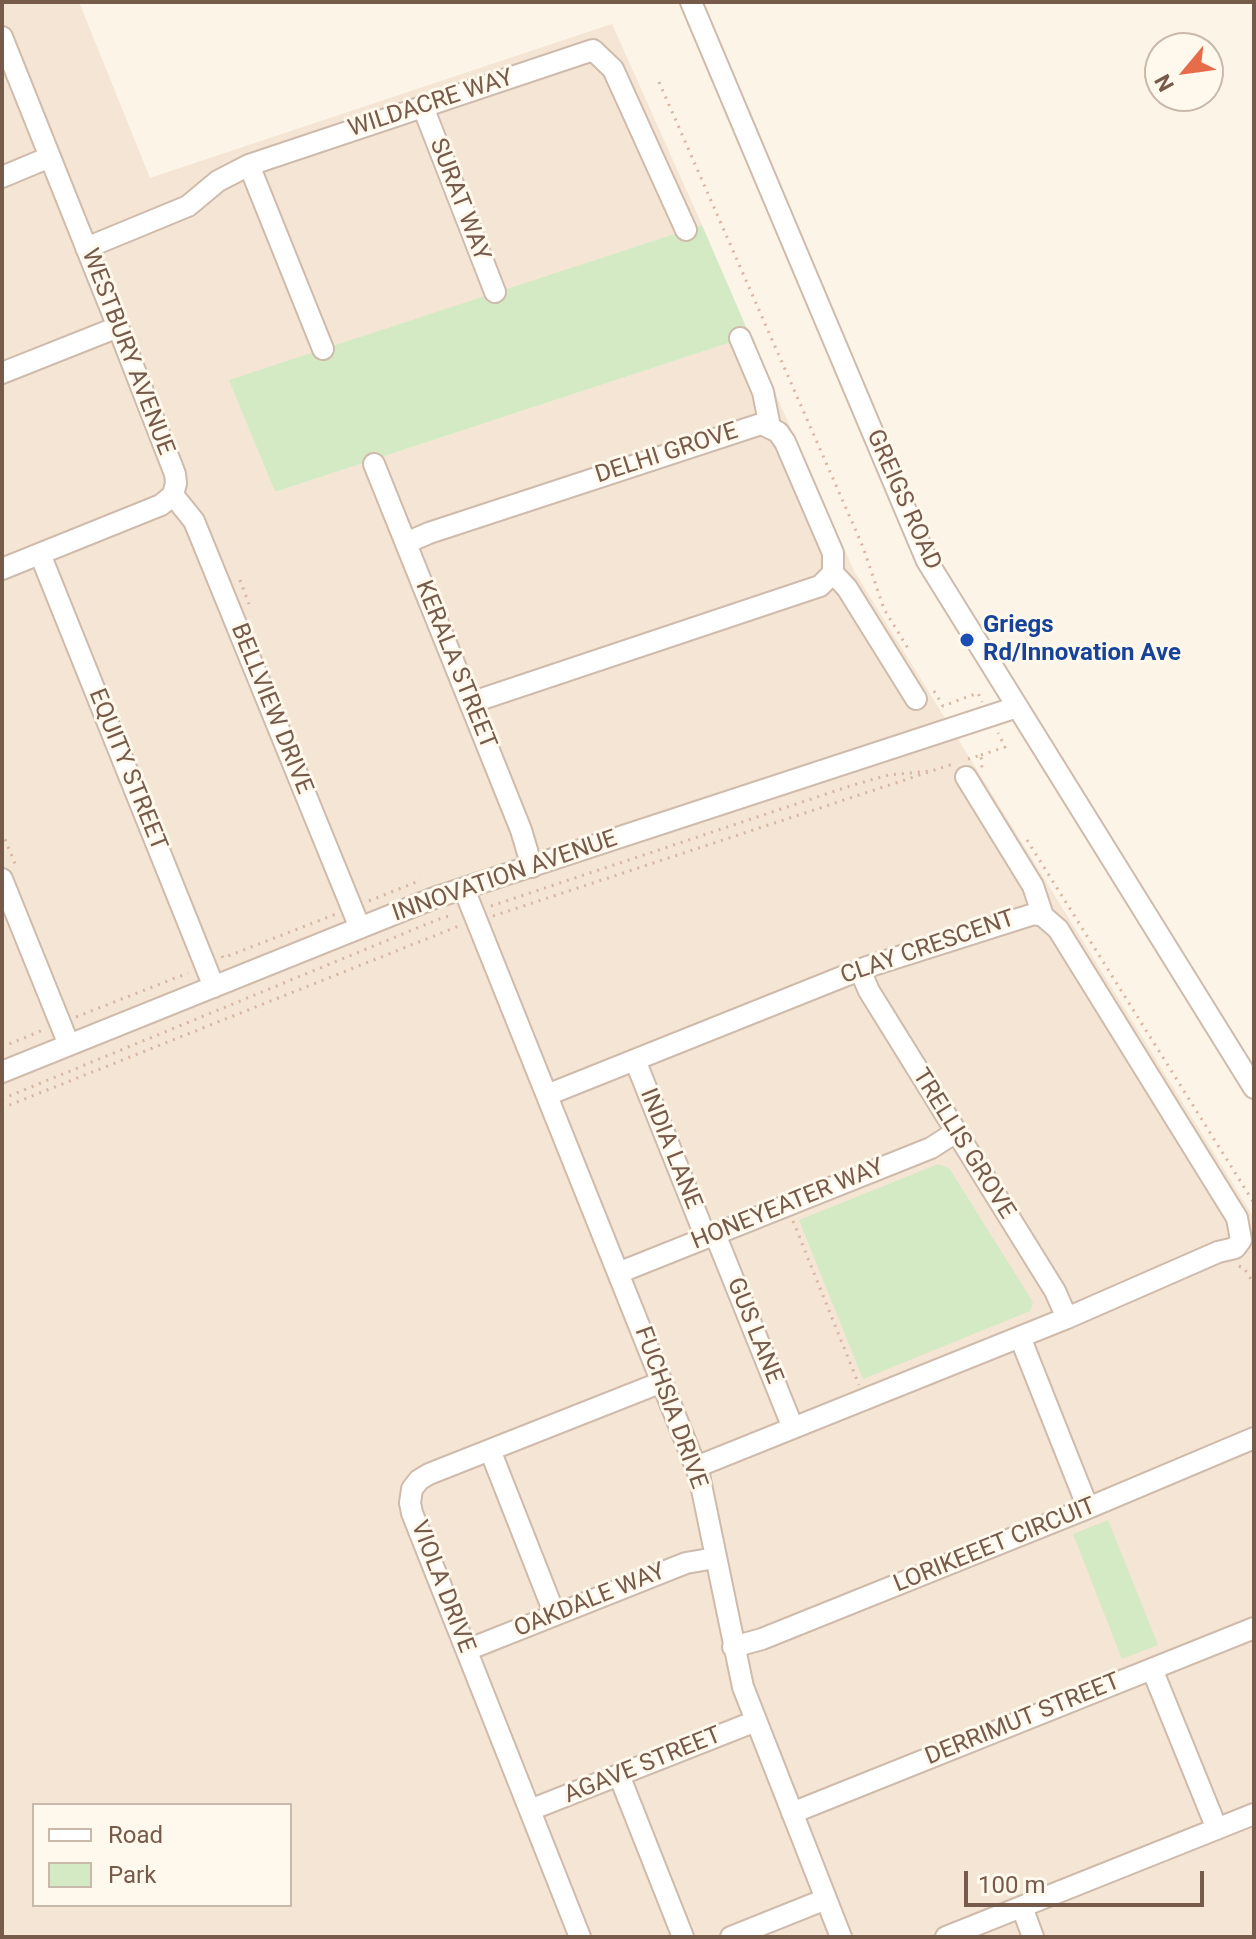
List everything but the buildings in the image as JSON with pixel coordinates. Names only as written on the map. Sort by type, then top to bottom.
[{"type":"street","name":"GREIGS ROAD","points":[[691,2],[927,561],[1254,1088]]},
{"type":"street","name":"WESTBURY AVENUE","points":[[2,37],[175,474],[173,495]]},
{"type":"street","name":"WILDACRE WAY","points":[[86,248],[188,206],[218,181],[249,165],[593,50],[613,69],[686,230]]},
{"type":"street","name":"SURAT WAY","points":[[423,107],[495,292]]},
{"type":"street","points":[[2,177],[50,157]]},
{"type":"street","points":[[249,165],[323,349]]},
{"type":"street","points":[[2,373],[118,327]]},
{"type":"street","points":[[740,338],[763,392],[770,427]]},
{"type":"street","name":"DELHI GROVE","points":[[406,543],[761,424],[778,432],[785,442],[833,553],[833,573]]},
{"type":"street","name":"KERALA STREET","points":[[374,464],[521,830],[532,867]]},
{"type":"street","points":[[2,569],[152,509],[173,495]]},
{"type":"street","name":"BELLVIEW DRIVE","points":[[173,495],[194,521],[360,928]]},
{"type":"street","name":"EQUITY STREET","points":[[40,554],[214,962],[214,987]]},
{"type":"street","points":[[470,703],[820,586],[833,573],[922,690]]},
{"type":"street","name":"INNOVATION AVENUE","points":[[2,1072],[434,898],[1017,707]]},
{"type":"street","points":[[967,768],[1033,886],[1043,916]]},
{"type":"street","points":[[2,879],[69,1045]]},
{"type":"street","name":"FUCHSIA DRIVE","points":[[464,889],[696,1467],[733,1647],[756,1721],[841,1937]]},
{"type":"street","name":"CLAY CRESCENT","points":[[547,1095],[860,970],[1023,916],[1043,916],[1058,929],[1237,1218],[1247,1247],[1218,1252],[1067,1318],[696,1467]]},
{"type":"street","name":"TRELLIS GROVE","points":[[860,970],[869,991],[1055,1291],[1067,1318]]},
{"type":"street","name":"INDIA LANE","points":[[635,1060],[710,1236]]},
{"type":"street","name":"HONEYEATER WAY","points":[[618,1273],[931,1148],[956,1132]]},
{"type":"street","name":"GUS LANE","points":[[710,1236],[793,1428]]},
{"type":"street","points":[[1020,1337],[1088,1508]]},
{"type":"street","name":"VIOLA DRIVE","points":[[580,1937],[410,1503],[412,1489],[429,1474],[662,1382]]},
{"type":"street","name":"LORIKEEET CIRCUIT","points":[[733,1647],[762,1639],[1254,1438]]},
{"type":"street","points":[[490,1450],[555,1615]]},
{"type":"street","name":"OAKDALE WAY","points":[[467,1650],[686,1563],[715,1558]]},
{"type":"street","name":"DERRIMUT STREET","points":[[792,1813],[1254,1628]]},
{"type":"street","points":[[1152,1669],[1217,1829]]},
{"type":"street","name":"AGAVE STREET","points":[[530,1810],[756,1721]]},
{"type":"street","points":[[619,1775],[683,1937]]},
{"type":"street","points":[[946,1937],[1254,1814]]},
{"type":"street","points":[[731,1937],[826,1899]]},
{"type":"street","points":[[1022,1907],[1033,1937]]},
{"type":"path","points":[[659,82],[863,547],[884,609],[913,658]]},
{"type":"path","points":[[922,690],[943,706],[978,693],[1005,747],[981,755],[967,768],[939,769]]},
{"type":"path","points":[[967,768],[981,755]]},
{"type":"path","points":[[1022,832],[1254,1203]]},
{"type":"path","points":[[2,1047],[421,880]]},
{"type":"path","points":[[214,962],[217,944]]},
{"type":"path","points":[[787,1205],[864,1400]]},
{"type":"shaded area","points":[[2,2],[79,2],[150,178],[612,24],[702,225],[230,381],[275,492],[750,336],[854,571],[1254,1218],[1254,1937],[2,1937]]},
{"type":"green space","points":[[702,225],[750,336],[275,492],[229,380]]},
{"type":"green space","points":[[938,1164],[949,1168],[1033,1302],[1030,1311],[863,1379],[799,1220]]},
{"type":"green space","points":[[1108,1520],[1158,1645],[1122,1659],[1073,1534]]},
{"type":"place","name":"Griegs Rd/Innovation Ave","points":[[967,640]]}]
